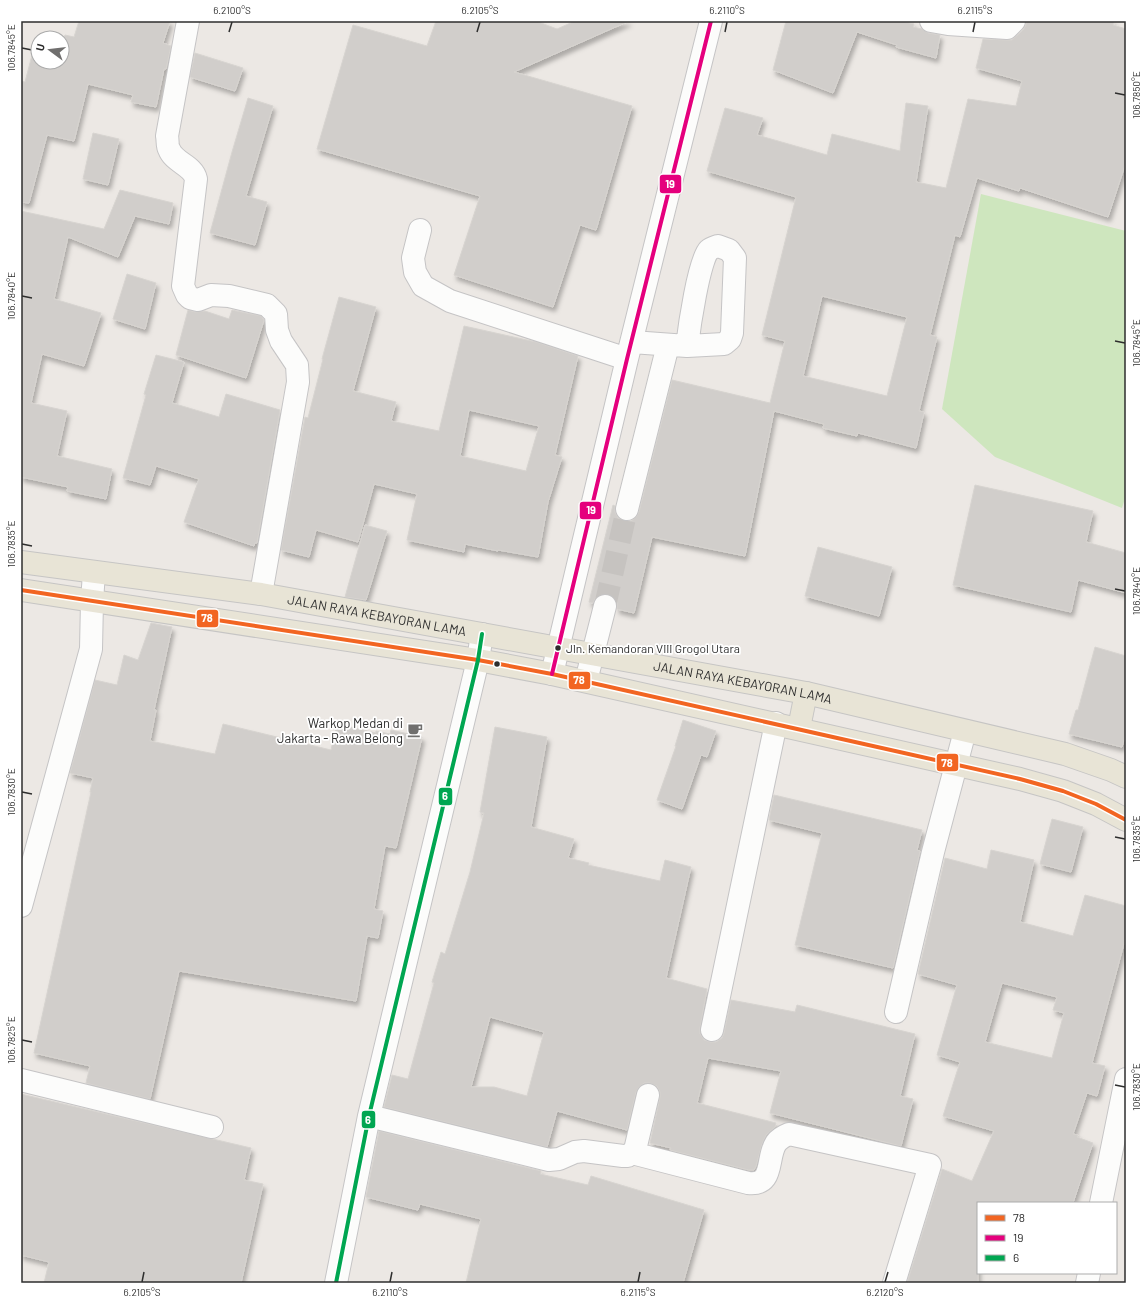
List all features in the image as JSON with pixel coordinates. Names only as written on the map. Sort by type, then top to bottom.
[{"type":"main road","name":"JALAN RAYA KEBAYORAN LAMA","points":[[21,562],[94,573],[261,594],[806,694],[1065,754],[1111,770],[1126,777]]},
{"type":"main road","name":"JALAN RAYA KEBAYORAN LAMA","points":[[21,590],[478,660],[586,681],[1020,779],[1062,791],[1096,804],[1126,820]]},
{"type":"main road","points":[[222,621],[226,590]]},
{"type":"main road","points":[[324,637],[327,607]]},
{"type":"main road","points":[[799,728],[806,694]]},
{"type":"street","points":[[188,21],[167,136],[168,149],[174,157],[193,171],[196,179],[183,286],[190,298],[198,300],[211,295],[229,296],[268,305],[276,314],[277,330],[281,341],[298,365],[298,382],[261,594]]},
{"type":"street","points":[[552,674],[629,350],[711,21]]},
{"type":"street","points":[[930,21],[948,24],[1007,28],[1014,21]]},
{"type":"street","points":[[420,230],[413,258],[415,272],[423,286],[450,301],[629,350],[677,345],[627,509]]},
{"type":"street","points":[[21,906],[91,648],[94,573]]},
{"type":"street","points":[[586,681],[605,606]]},
{"type":"street","points":[[336,1283],[369,1116],[478,660],[482,634]]},
{"type":"street","points":[[712,1030],[776,723]]},
{"type":"street","points":[[896,1012],[933,852],[965,731]]},
{"type":"street","points":[[1101,1202],[1126,1079]]},
{"type":"street","points":[[21,1080],[212,1127]]},
{"type":"street","points":[[632,1153],[637,1142],[648,1094]]},
{"type":"street","points":[[369,1116],[549,1160],[559,1159],[575,1152],[584,1151],[623,1156],[632,1153],[756,1184],[763,1180],[768,1170],[775,1144],[782,1137],[789,1134],[930,1165],[894,1283]]},
{"type":"green space","points":[[981,194],[1126,231],[1126,495],[1122,508],[995,457],[942,409]]},
{"type":"building","points":[[79,21],[170,21],[163,43],[171,46],[166,69],[164,69],[156,107],[131,102],[133,95],[88,84],[74,141],[47,135],[29,203],[21,202],[21,81],[25,82],[30,63],[30,70],[70,70],[70,36],[74,37]]},
{"type":"building","points":[[436,21],[536,21],[557,29],[575,21],[629,21],[514,72],[632,106],[596,230],[580,225],[553,307],[454,275],[480,196],[317,149],[353,25],[427,46]]},
{"type":"building","points":[[786,21],[901,21],[914,24],[913,27],[922,29],[928,33],[940,35],[936,58],[896,47],[897,45],[857,32],[833,93],[773,70]]},
{"type":"building","points":[[1026,21],[1114,21],[1113,25],[1126,29],[1126,162],[1108,217],[1020,188],[1019,191],[977,178],[960,237],[955,235],[930,335],[937,337],[919,411],[924,412],[916,448],[858,433],[857,436],[823,428],[824,424],[774,411],[745,556],[652,537],[634,613],[617,609],[617,603],[614,597],[608,594],[602,594],[596,597],[593,603],[589,602],[613,505],[615,506],[615,512],[618,518],[624,521],[631,521],[639,512],[672,380],[770,403],[785,341],[762,335],[796,197],[707,171],[725,108],[763,118],[757,135],[827,155],[832,134],[900,151],[906,103],[928,106],[916,182],[946,188],[968,99],[1016,106],[1022,81],[976,68],[983,39],[1012,40],[1023,30],[1026,25]],"holes":[[[822,296],[907,317],[887,396],[803,376]]]},
{"type":"building","points":[[195,53],[243,68],[235,91],[190,77]]},
{"type":"building","points":[[248,98],[273,106],[246,196],[267,202],[255,245],[210,233]]},
{"type":"building","points":[[93,133],[119,139],[108,185],[83,179]]},
{"type":"building","points":[[120,190],[173,203],[169,224],[135,216],[118,257],[68,237],[54,299],[101,313],[84,366],[42,354],[31,403],[67,411],[57,456],[112,469],[106,499],[67,491],[68,487],[21,477],[21,211],[104,229]]},
{"type":"building","points":[[127,274],[156,283],[145,329],[113,319]]},
{"type":"building","points":[[339,297],[376,307],[353,391],[396,402],[391,421],[439,431],[464,326],[536,342],[578,356],[555,455],[562,457],[548,502],[538,557],[465,544],[464,552],[407,540],[417,494],[374,484],[358,542],[316,530],[309,557],[281,550],[305,417],[308,418]],"holes":[[[469,410],[539,426],[526,471],[460,456]]]},
{"type":"building","points":[[188,310],[195,312],[205,311],[229,319],[232,310],[261,316],[264,320],[246,378],[176,355]]},
{"type":"building","points":[[156,355],[184,362],[172,403],[219,417],[226,394],[280,410],[257,543],[255,543],[254,546],[184,522],[199,479],[156,466],[150,485],[123,478],[146,395],[144,394]]},
{"type":"building","points":[[975,485],[1093,511],[1086,542],[1126,553],[1126,593],[1078,580],[1071,612],[953,585]]},
{"type":"building","points":[[365,525],[387,531],[366,600],[345,597]]},
{"type":"building","points":[[818,547],[892,567],[879,616],[805,596]]},
{"type":"building","points":[[151,623],[172,627],[154,710],[156,710],[150,741],[215,754],[223,724],[331,750],[337,724],[376,733],[376,731],[390,734],[391,730],[422,737],[396,848],[385,846],[374,909],[383,911],[378,938],[367,936],[356,1001],[179,971],[150,1099],[86,1083],[90,1066],[34,1053],[91,792],[93,778],[70,773],[95,680],[117,685],[124,655],[138,660]]},
{"type":"building","points":[[1095,647],[1126,656],[1126,733],[1122,747],[1069,734],[1076,710],[1078,710]]},
{"type":"building","points":[[683,720],[716,731],[707,757],[701,755],[682,809],[657,800],[676,746]]},
{"type":"building","points":[[495,727],[547,737],[531,827],[574,839],[568,858],[589,863],[588,865],[660,881],[665,860],[691,867],[666,978],[707,989],[700,1028],[700,1034],[704,1040],[716,1042],[722,1038],[731,1000],[795,1012],[797,1005],[915,1034],[900,1096],[913,1099],[901,1146],[770,1113],[781,1071],[708,1058],[697,1103],[776,1123],[775,1127],[766,1135],[754,1170],[670,1150],[671,1148],[650,1143],[660,1092],[657,1086],[650,1083],[644,1083],[636,1092],[627,1130],[557,1111],[547,1147],[384,1107],[392,1075],[408,1079],[434,983],[432,982],[441,952],[445,954],[470,872],[484,813],[480,812]],"holes":[[[490,1017],[544,1032],[527,1096],[494,1087],[471,1087]]]},
{"type":"building","points":[[774,795],[922,830],[917,850],[920,851],[893,968],[795,945],[822,833],[769,820]]},
{"type":"building","points":[[1052,819],[1083,827],[1071,872],[1040,864]]},
{"type":"building","points":[[991,850],[1034,860],[1020,922],[1073,936],[1085,895],[1126,906],[1126,936],[1092,1063],[1105,1066],[1097,1096],[1087,1093],[1073,1134],[1093,1143],[1073,1202],[977,1202],[978,1283],[907,1283],[942,1169],[972,1181],[994,1131],[943,1116],[960,1062],[937,1055],[957,985],[918,974],[945,858],[987,869]],"holes":[[[1002,983],[1057,997],[1053,1010],[1064,1013],[1052,1058],[985,1042]]]},
{"type":"building","points":[[21,1094],[251,1148],[244,1180],[263,1184],[241,1283],[44,1283],[49,1262],[21,1255]]},
{"type":"building","points":[[379,1131],[541,1171],[540,1174],[588,1185],[591,1176],[704,1210],[683,1283],[466,1283],[481,1219],[420,1204],[418,1210],[366,1197]]},
{"type":"tunnel","points":[[605,606],[627,509]]},
{"type":"transit line","name":"19","points":[[552,674],[627,359],[711,21]]},
{"type":"transit line","name":"78","points":[[21,590],[478,660],[552,674],[1020,779],[1063,791],[1096,804],[1126,820]]},
{"type":"transit line","name":"6","points":[[336,1283],[369,1116],[478,660],[482,634]]},
{"type":"place","name":"Jln. Kemandoran VIII Grogol Utara","points":[[558,648]]},
{"type":"place","name":"Warkop Medan di Jakarta - Rawa Belong","points":[[415,730]]}]
